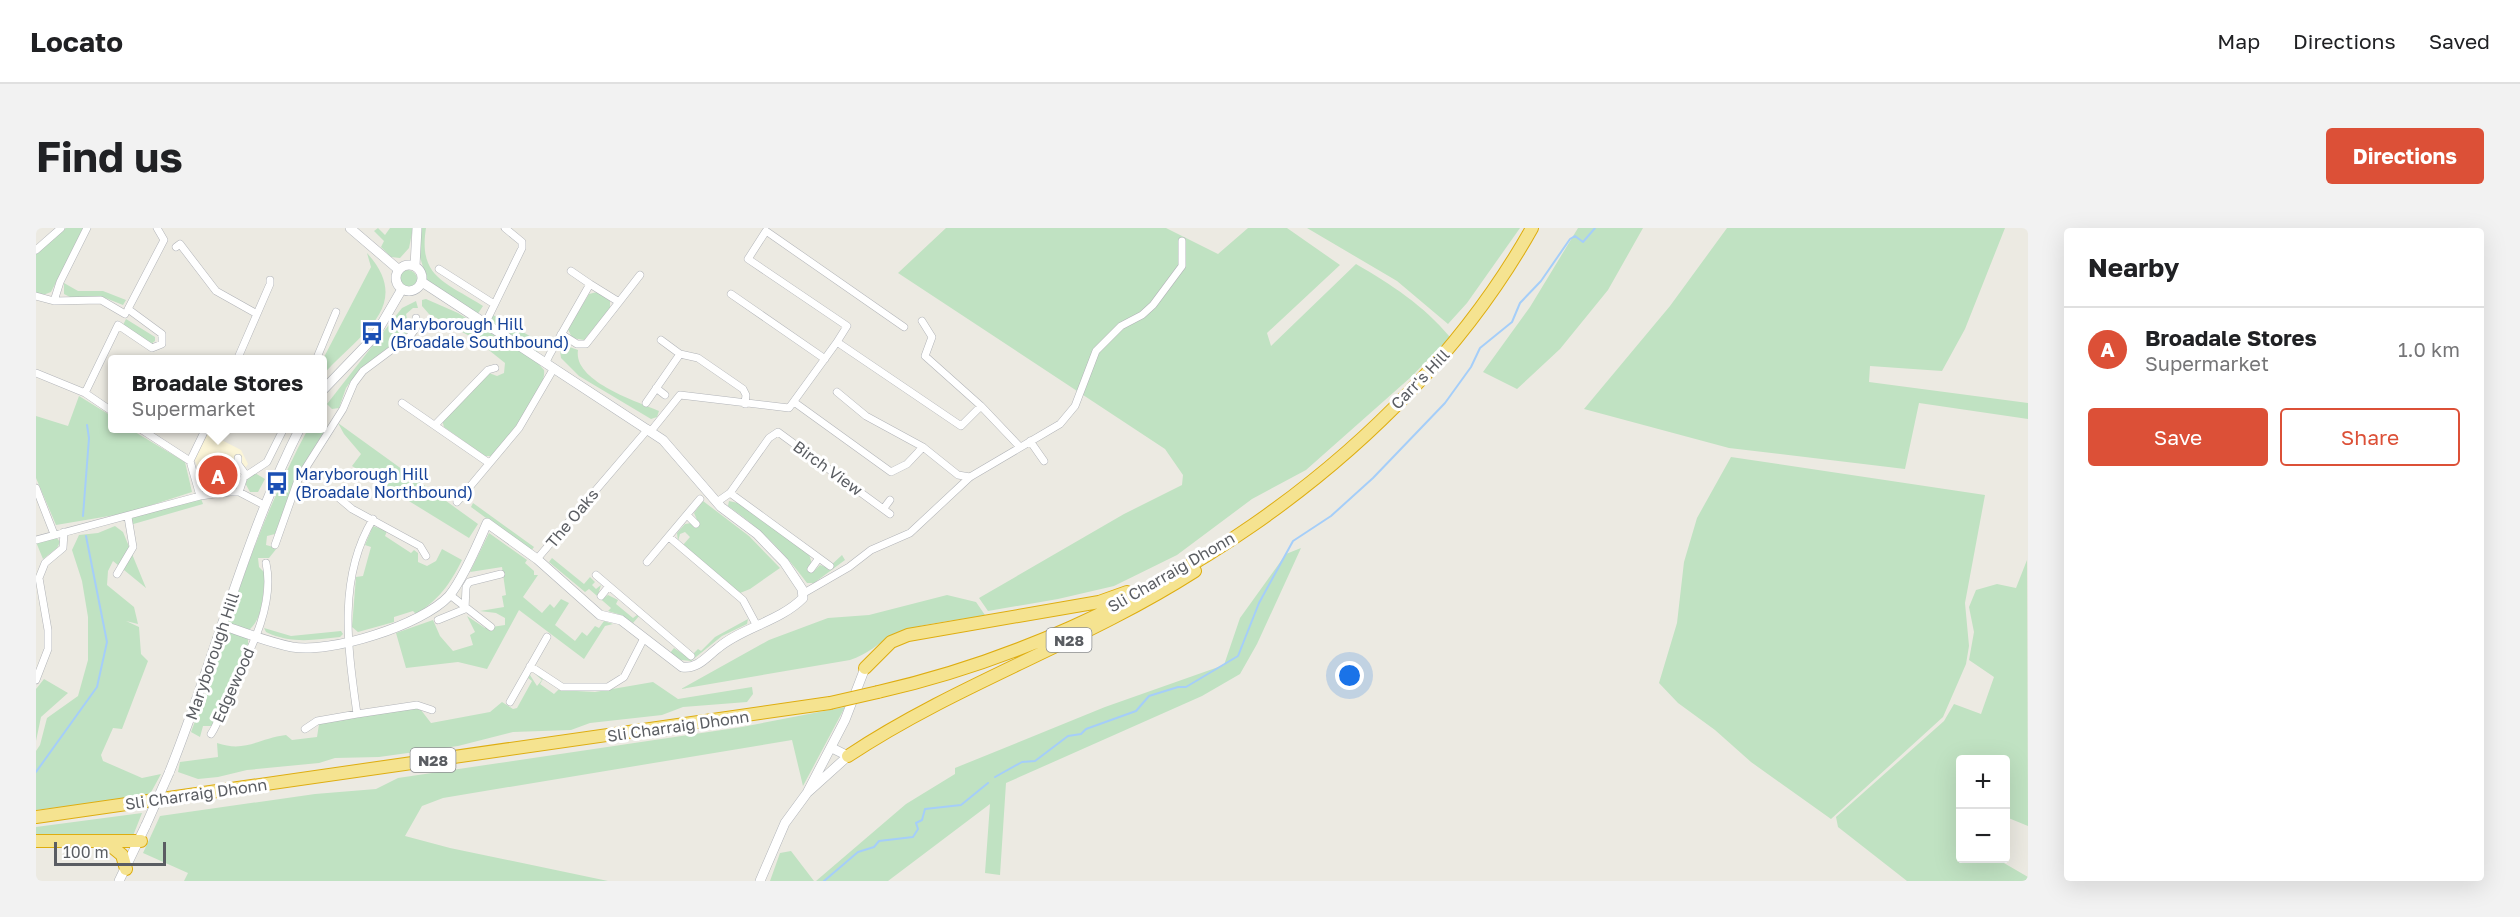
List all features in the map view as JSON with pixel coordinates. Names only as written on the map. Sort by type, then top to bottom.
[{"type":"highway","name":"Carr's Hill","points":[[1278,505],[1339,457],[1451,348],[1485,304],[1532,228]]},
{"type":"highway","name":"N28","points":[[865,668],[891,642],[908,635],[1075,607],[1121,595],[1172,568],[1257,514],[1278,505]]},
{"type":"highway","name":"N28","points":[[848,756],[880,735],[1001,671],[1117,616],[1169,587],[1226,551],[1278,505]]},
{"type":"highway","name":"Sli Charraig Dhonn","points":[[36,817],[830,703],[929,681],[1077,625],[1192,564],[1278,505]]},
{"type":"highway","points":[[36,841],[141,841]]},
{"type":"highway","points":[[105,841],[122,855],[126,868]]},
{"type":"street","points":[[36,250],[62,228]]},
{"type":"street","points":[[54,301],[60,282],[87,228]]},
{"type":"street","points":[[85,393],[118,325],[164,240],[157,228]]},
{"type":"street","points":[[350,228],[399,270]]},
{"type":"street","points":[[415,266],[417,228]]},
{"type":"street","points":[[485,324],[522,248],[522,242],[505,228]]},
{"type":"street","points":[[661,340],[680,354],[698,358],[743,389],[746,395],[745,404],[786,409],[794,402],[847,326],[748,259],[766,231],[904,327]]},
{"type":"street","points":[[537,559],[600,615],[621,620],[678,666],[691,668],[701,663],[725,642],[792,608],[803,598],[804,593],[849,567],[871,550],[910,533],[969,477],[1060,424],[1071,414],[1085,386],[1096,351],[1108,336],[1153,305],[1182,266],[1182,241]]},
{"type":"street","points":[[176,248],[180,244],[223,297],[257,314]]},
{"type":"street","points":[[406,265],[415,266],[421,273],[422,282],[414,291],[402,289],[396,282],[399,270],[406,265]]},
{"type":"street","points":[[439,269],[494,304]]},
{"type":"street","points":[[571,271],[619,302]]},
{"type":"street","points":[[561,334],[577,344],[586,344],[640,275]]},
{"type":"street","points":[[239,355],[270,280]]},
{"type":"street","points":[[422,282],[650,430],[674,450],[704,496],[717,502],[757,534],[784,562],[804,593]]},
{"type":"street","points":[[457,502],[519,428],[550,365],[561,334],[591,284]]},
{"type":"street","points":[[327,386],[374,337],[402,289]]},
{"type":"street","points":[[731,294],[825,359]]},
{"type":"street","points":[[36,296],[54,301],[101,300],[126,311],[162,334],[162,344],[152,348],[118,325]]},
{"type":"street","points":[[318,355],[336,312]]},
{"type":"street","points":[[275,545],[298,480],[342,409],[354,383],[368,367],[410,336],[416,328],[416,318]]},
{"type":"street","points":[[922,321],[932,337],[925,356],[981,406],[1020,447]]},
{"type":"street","points":[[837,342],[961,426],[981,406]]},
{"type":"street","points":[[646,403],[680,354]]},
{"type":"street","points":[[435,425],[488,370],[495,368]]},
{"type":"street","points":[[36,373],[85,393],[108,409]]},
{"type":"street","points":[[656,388],[665,395]]},
{"type":"street","points":[[837,392],[866,416],[922,447],[958,475],[969,477]]},
{"type":"street","name":"The Oaks","points":[[450,595],[487,523],[537,559],[680,395],[745,404]]},
{"type":"street","points":[[794,402],[891,472],[907,464],[922,447]]},
{"type":"street","points":[[402,403],[489,463]]},
{"type":"street","name":"Birch View","points":[[717,502],[730,493],[769,438],[778,432],[887,511],[890,500]]},
{"type":"street","points":[[146,433],[188,459]]},
{"type":"street","points":[[197,498],[188,459],[204,433]]},
{"type":"street","points":[[239,492],[246,475],[267,462],[282,433]]},
{"type":"street","name":"Maryborough Hill","points":[[119,881],[141,841],[189,725],[264,505],[298,433]]},
{"type":"street","points":[[1030,441],[1044,462]]},
{"type":"street","points":[[238,458],[238,464],[246,475]]},
{"type":"street","points":[[36,488],[54,534]]},
{"type":"street","points":[[36,540],[197,498],[239,492],[264,505]]},
{"type":"street","points":[[730,493],[830,566]]},
{"type":"street","points":[[647,562],[704,496]]},
{"type":"street","points":[[339,498],[352,509],[420,546],[426,556]]},
{"type":"street","points":[[687,515],[696,524]]},
{"type":"street","points":[[117,574],[133,547],[128,517]]},
{"type":"street","points":[[357,714],[348,641],[349,582],[360,540],[373,519]]},
{"type":"street","points":[[36,680],[48,649],[48,630],[39,578],[45,563],[63,548],[64,532]]},
{"type":"street","points":[[669,537],[743,600],[757,626]]},
{"type":"street","points":[[811,569],[819,558]]},
{"type":"street","name":"Edgewood","points":[[211,734],[255,636],[265,603],[268,575],[266,563]]},
{"type":"street","points":[[465,609],[466,586],[469,582],[501,574]]},
{"type":"street","points":[[596,575],[691,656]]},
{"type":"street","points":[[601,596],[609,586]]},
{"type":"street","points":[[450,595],[465,609],[491,627]]},
{"type":"street","name":"Edgewood","points":[[255,636],[306,648],[348,641],[416,620],[428,614],[450,595]]},
{"type":"street","points":[[438,620],[465,609]]},
{"type":"street","points":[[222,625],[255,636]]},
{"type":"street","points":[[510,702],[546,637]]},
{"type":"street","points":[[530,666],[562,687],[596,689],[617,682],[624,677],[644,638]]},
{"type":"street","points":[[661,653],[672,640]]},
{"type":"street","points":[[760,881],[785,823],[807,793],[832,748],[865,668]]},
{"type":"street","points":[[305,729],[317,721],[417,705],[432,710]]},
{"type":"street","points":[[807,793],[848,756],[832,748]]},
{"type":"shaded area","points":[[206,433],[208,433],[241,450],[248,464],[233,485],[208,488],[194,459]]},
{"type":"green space","points":[[66,228],[84,228],[51,292],[43,295],[36,293],[36,254]]},
{"type":"green space","points":[[378,228],[385,235],[390,228],[413,228],[409,248],[400,258],[391,257],[381,247],[384,241],[374,231]]},
{"type":"green space","points":[[420,228],[426,228],[426,258],[431,268],[447,284],[483,306],[477,315],[428,283],[419,254]]},
{"type":"green space","points":[[946,228],[1166,228],[1218,254],[1248,228],[1287,228],[1340,265],[1267,333],[1271,346],[1356,264],[1406,296],[1450,337],[1411,377],[1306,470],[1252,499],[1177,555],[1114,586],[1058,599],[988,611],[979,598],[1124,514],[1182,485],[1183,475],[1165,449],[898,273]]},
{"type":"green space","points":[[1307,228],[1520,228],[1467,303],[1448,324],[1397,281]]},
{"type":"green space","points":[[1578,228],[1643,228],[1608,290],[1560,349],[1517,389],[1483,372],[1530,307]]},
{"type":"green space","points":[[1727,228],[2005,228],[1965,329],[1942,371],[1870,366],[1869,382],[2028,403],[2028,419],[1919,403],[1905,469],[1729,448],[1584,409],[1670,306]]},
{"type":"green space","points":[[367,253],[381,272],[385,289],[383,305],[376,320],[327,371],[327,355],[325,355],[371,267]]},
{"type":"green space","points":[[408,270],[414,273],[417,279],[414,285],[408,288],[402,285],[399,279],[402,273]]},
{"type":"green space","points":[[64,283],[78,291],[103,291],[126,300],[123,305],[103,297],[70,297],[64,294]]},
{"type":"green space","points":[[597,292],[610,300],[610,308],[584,340],[572,338],[568,329],[589,294]]},
{"type":"green space","points":[[426,299],[458,313],[536,361],[544,370],[539,390],[532,403],[515,428],[491,456],[485,456],[444,427],[442,420],[489,373],[497,376],[504,373],[505,363],[475,339],[429,314],[422,306],[422,300]]},
{"type":"green space","points":[[416,301],[418,308],[413,308],[406,314],[409,329],[407,333],[359,370],[346,388],[339,408],[332,409],[327,404],[402,308]]},
{"type":"green space","points":[[493,315],[542,343],[537,352],[488,323]]},
{"type":"green space","points":[[126,319],[155,337],[155,341],[151,344],[123,325]]},
{"type":"green space","points":[[564,345],[578,350],[579,361],[585,371],[595,380],[659,411],[657,417],[651,419],[579,376],[561,358],[560,351]]},
{"type":"green space","points":[[79,396],[108,414],[108,433],[137,433],[185,462],[192,492],[127,513],[56,525],[36,478],[36,416],[68,426]]},
{"type":"green space","points":[[338,423],[478,524],[469,538],[352,466],[361,454]]},
{"type":"green space","points":[[306,433],[323,433],[295,478],[275,534],[267,536],[266,545],[277,548],[269,558],[258,558],[259,567],[265,573],[262,604],[258,619],[249,630],[228,623],[244,574],[285,475]]},
{"type":"green space","points":[[1731,457],[1985,495],[1965,603],[1969,646],[1966,664],[1943,717],[1831,819],[1751,762],[1715,730],[1678,703],[1659,683],[1677,623],[1684,562],[1697,518]]},
{"type":"green space","points":[[255,473],[265,479],[258,492],[250,492],[244,481]]},
{"type":"green space","points":[[200,496],[203,504],[130,525],[128,517]]},
{"type":"green space","points":[[703,501],[749,536],[780,568],[750,589],[740,593],[683,545],[690,537],[685,532],[680,534],[678,541],[677,533],[685,524],[698,522],[694,513]]},
{"type":"green space","points":[[729,501],[738,503],[809,554],[814,571],[820,565],[828,568],[842,555],[845,560],[814,583],[807,583],[771,541],[728,506]]},
{"type":"green space","points":[[473,503],[534,547],[531,551],[471,507]]},
{"type":"green space","points":[[115,526],[123,532],[146,588],[113,561],[108,571],[107,585],[134,607],[138,624],[126,621],[139,627],[141,654],[148,661],[122,729],[113,728],[101,755],[103,761],[142,778],[161,774],[149,796],[36,810],[36,751],[40,745],[47,718],[78,696],[88,660],[88,617],[82,581],[72,550],[79,535],[98,533]]},
{"type":"green space","points":[[373,526],[387,531],[385,536],[411,553],[414,550],[418,553],[418,562],[427,566],[436,561],[442,549],[462,560],[443,591],[424,609],[416,614],[413,611],[394,617],[394,622],[358,632],[352,627],[356,577],[363,576],[371,547],[365,545]]},
{"type":"green space","points":[[489,533],[527,560],[525,563],[534,571],[534,575],[538,575],[523,597],[542,613],[550,604],[554,608],[561,599],[569,603],[555,625],[575,641],[582,632],[587,636],[595,626],[599,628],[604,621],[613,624],[605,626],[584,659],[519,610],[487,669],[458,662],[406,668],[396,633],[433,620],[440,636],[453,651],[473,645],[470,635],[475,632],[467,616],[485,628],[505,625],[505,618],[496,613],[480,611],[504,607],[502,596],[506,595],[502,567],[470,572]]},
{"type":"green space","points":[[56,537],[60,542],[57,548],[43,559],[36,542]]},
{"type":"green space","points":[[1301,548],[1257,644],[1240,674],[1202,696],[1006,783],[1000,875],[985,873],[990,804],[888,881],[816,881],[906,804],[955,774],[955,768],[1105,707],[1224,665],[1240,618],[1286,554]]},
{"type":"green space","points":[[552,558],[584,584],[590,577],[595,582],[592,585],[596,589],[601,585],[598,595],[603,599],[608,595],[618,600],[616,604],[633,618],[639,616],[633,623],[621,615],[608,611],[611,608],[589,589],[585,592],[549,562]]},
{"type":"green space","points":[[2027,560],[2028,826],[2010,819],[2010,755],[1956,755],[1956,863],[2004,863],[2028,877],[2026,881],[1907,881],[1838,827],[1836,817],[1944,721],[1954,704],[1981,714],[1994,677],[1969,660],[1974,632],[1969,607],[1976,590],[1997,584],[2016,588]]},
{"type":"green space","points":[[947,595],[976,602],[985,615],[905,631],[850,660],[681,689],[769,640],[828,618],[869,615]]},
{"type":"green space","points":[[748,619],[747,624],[722,636],[691,661],[681,660],[670,653],[674,648],[689,658],[698,649],[701,651],[715,637]]},
{"type":"green space","points":[[264,628],[291,636],[341,631],[343,634],[340,637],[294,640],[275,636],[266,632]]},
{"type":"green space","points":[[228,632],[248,637],[248,644],[212,726],[203,726],[200,737],[191,732]]},
{"type":"green space","points":[[535,674],[543,679],[540,684],[554,694],[558,690],[595,692],[653,682],[678,699],[752,687],[753,694],[747,702],[683,707],[662,715],[590,723],[571,730],[513,732],[458,746],[379,757],[335,758],[319,763],[247,770],[198,779],[178,772],[180,762],[218,757],[217,743],[227,746],[244,746],[286,735],[292,740],[317,737],[319,724],[415,708],[421,710],[431,723],[490,712],[502,702],[513,709],[517,708],[532,681],[528,678],[530,675],[537,686],[542,680]]},
{"type":"green space","points":[[44,679],[68,693],[41,717],[36,741],[36,689]]},
{"type":"green space","points":[[845,707],[803,786],[792,740],[443,798],[422,806],[405,836],[450,848],[608,881],[184,881],[188,873],[143,853],[160,816],[315,794],[376,789],[398,778],[742,727]]},
{"type":"green space","points":[[142,813],[131,841],[36,839],[36,827]]},
{"type":"green space","points":[[791,851],[814,881],[770,881],[780,853]]},
{"type":"waterway","points":[[995,777],[1022,762],[1035,761],[1068,736],[1081,734],[1086,729],[1136,711],[1149,696],[1178,687],[1186,687],[1238,656],[1259,603],[1293,541],[1331,516],[1373,478],[1445,403],[1471,367],[1480,348],[1512,322],[1520,303],[1541,281],[1570,239],[1575,236],[1583,242],[1595,228]]},
{"type":"waterway","points":[[83,516],[89,438],[87,425]]},
{"type":"waterway","points":[[36,772],[97,687],[107,642],[86,536]]},
{"type":"waterway","points":[[824,881],[858,852],[874,847],[879,841],[913,837],[918,829],[916,823],[922,820],[925,809],[961,805],[988,783]]},
{"type":"place","name":"Maryborough Hill (Broadale Southbound)","points":[[372,333]]},
{"type":"place","name":"Broadale Stores","points":[[218,475]]},
{"type":"place","name":"Maryborough Hill (Broadale Northbound)","points":[[277,483]]}]
